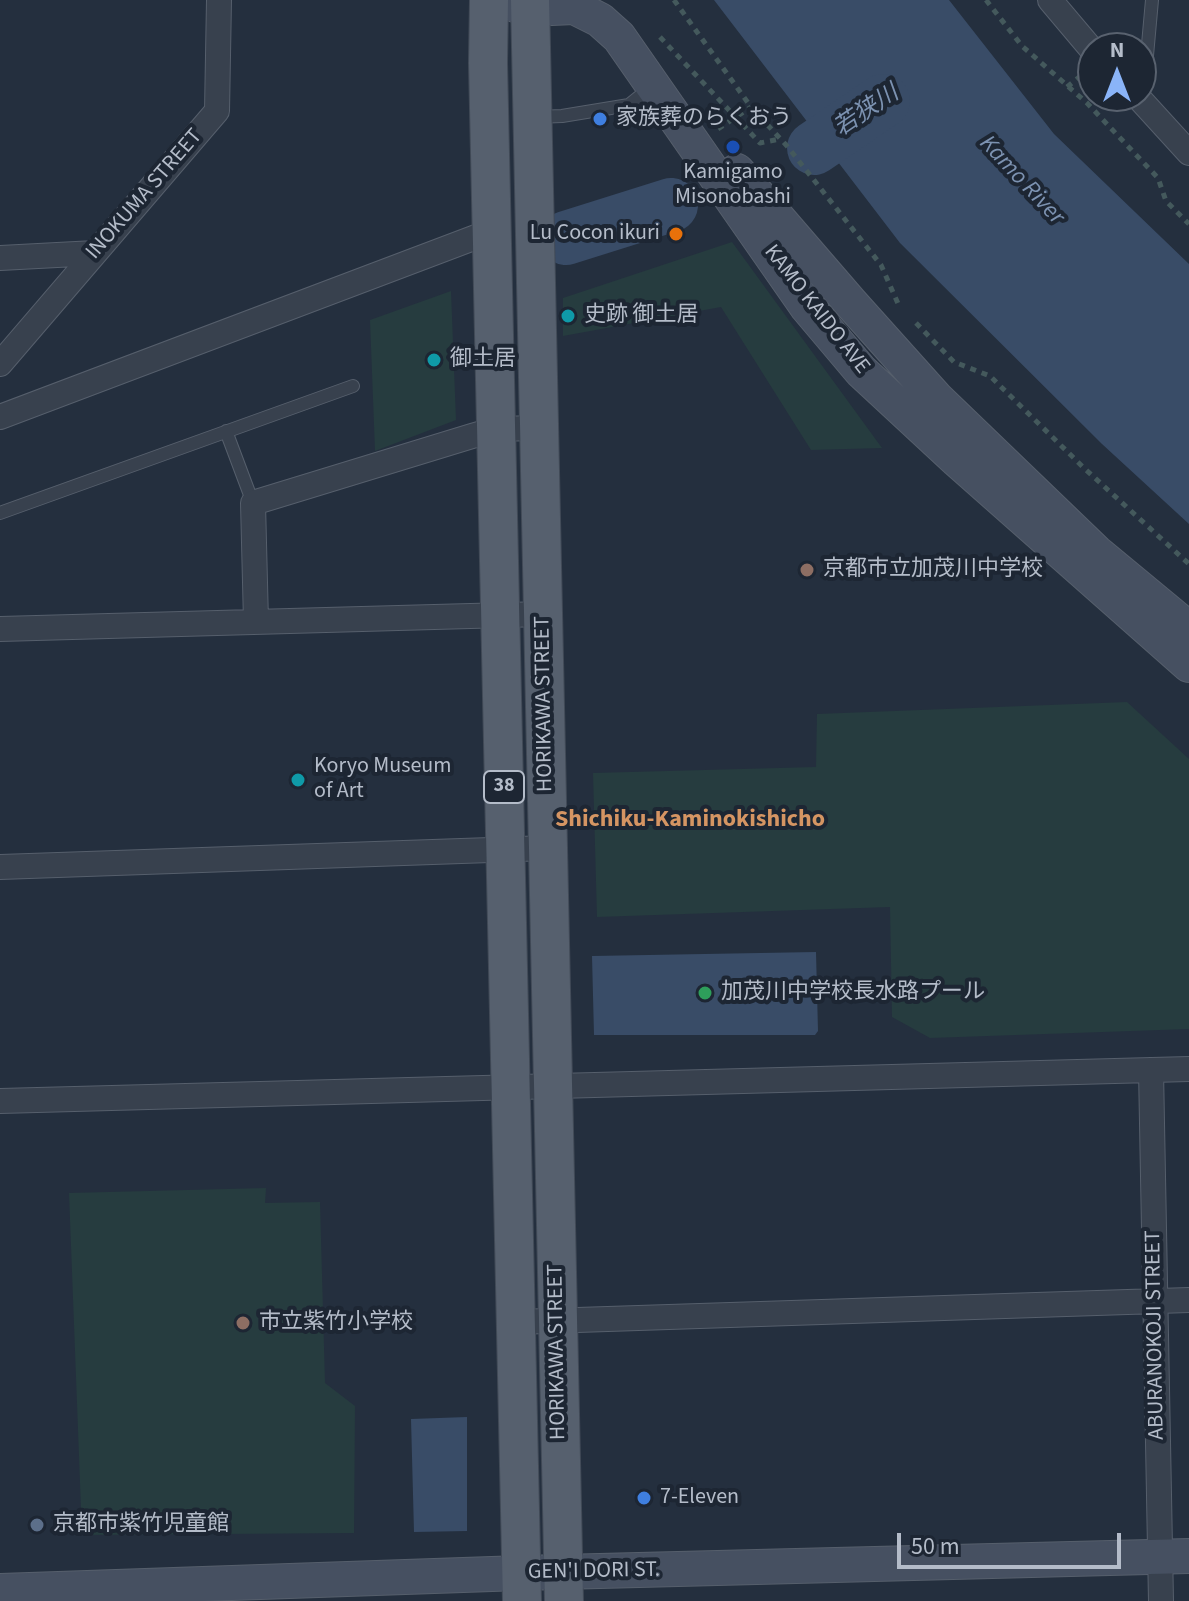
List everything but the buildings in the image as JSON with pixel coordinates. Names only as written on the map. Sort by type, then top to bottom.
[{"type":"main road","name":"HORIKAWA STREET","points":[[489,0],[522,1587]]},
{"type":"main road","name":"HORIKAWA STREET","points":[[519,3],[532,117],[563,1587]]},
{"type":"street","name":"INOKUMA STREET","points":[[0,364],[217,111],[219,0]]},
{"type":"street","name":"KAMO KAIDO AVE","points":[[594,0],[609,7],[748,185],[937,399],[1096,552],[1189,629]]},
{"type":"street","points":[[1050,0],[1077,32]]},
{"type":"street","name":"KAMO KAIDO AVE","points":[[519,3],[574,7],[600,20],[619,37],[807,307],[861,371],[1189,665]]},
{"type":"street","points":[[1152,112],[1189,153]]},
{"type":"street","points":[[0,417],[492,231]]},
{"type":"street","points":[[0,258],[95,253]]},
{"type":"street","points":[[256,622],[253,503],[496,429],[537,428]]},
{"type":"street","points":[[0,629],[543,614]]},
{"type":"street","points":[[0,867],[548,848]]},
{"type":"street","points":[[0,1101],[1189,1069]]},
{"type":"street","name":"ABURANOKOJI STREET","points":[[1151,1070],[1155,1302],[1175,1556],[1161,1601]]},
{"type":"street","points":[[516,1322],[1189,1300]]},
{"type":"street","name":"GEN'I DORI ST.","points":[[0,1591],[563,1587],[1175,1556]]},
{"type":"lane","points":[[1148,32],[1152,0]]},
{"type":"lane","points":[[532,117],[562,116],[629,105],[653,87]]},
{"type":"lane","points":[[0,513],[353,386]]},
{"type":"lane","points":[[226,431],[253,503]]},
{"type":"path","points":[[674,0],[751,107],[787,146],[881,265],[900,307],[954,362],[990,376],[1189,564]]},
{"type":"path","points":[[986,0],[1022,46],[1087,103],[1158,178],[1166,201],[1189,224]]},
{"type":"path","points":[[651,29],[760,143],[780,139]]},
{"type":"path","points":[[1067,87],[1075,81]]},
{"type":"path","points":[[720,127],[751,107]]},
{"type":"green space","points":[[732,242],[882,448],[811,450],[721,307],[563,336],[563,298]]},
{"type":"green space","name":"御土居","points":[[451,291],[456,420],[375,451],[370,320]]},
{"type":"green space","points":[[1127,702],[1189,759],[1189,1029],[930,1038],[892,1017],[890,907],[597,917],[593,773],[816,767],[817,714]]},
{"type":"green space","points":[[266,1188],[265,1203],[320,1202],[325,1383],[355,1406],[354,1533],[82,1535],[69,1193]]},
{"type":"water","name":"Kamo River","points":[[714,0],[949,0],[1054,134],[1189,264],[1189,524],[1102,444],[900,243]]},
{"type":"water","name":"加茂川中学校長水路プール","points":[[816,952],[818,1031],[815,1035],[594,1035],[592,956]]},
{"type":"water","points":[[467,1417],[467,1531],[414,1532],[411,1419]]},
{"type":"waterway","name":"若狭川","points":[[814,148],[883,101]]},
{"type":"waterway","name":"若狭川","points":[[566,238],[671,205]]},
{"type":"place","name":"家族葬のらくおう","points":[[600,119]]},
{"type":"place","name":"Kamigamo Misonobashi","points":[[733,147]]},
{"type":"place","name":"Lu Cocon ikuri","points":[[676,234]]},
{"type":"place","name":"史跡 御土居","points":[[568,316]]},
{"type":"place","name":"御土居","points":[[434,360]]},
{"type":"place","name":"京都市立加茂川中学校","points":[[807,570]]},
{"type":"place","name":"Koryo Museum of Art","points":[[298,780]]},
{"type":"place","name":"加茂川中学校長水路プール","points":[[705,993]]},
{"type":"place","name":"市立紫竹小学校","points":[[243,1323]]},
{"type":"place","name":"7-Eleven","points":[[644,1498]]},
{"type":"place","name":"京都市紫竹児童館","points":[[37,1525]]},
{"type":"district","name":"Shichiku-Kaminokishicho","points":[[690,821]]}]
